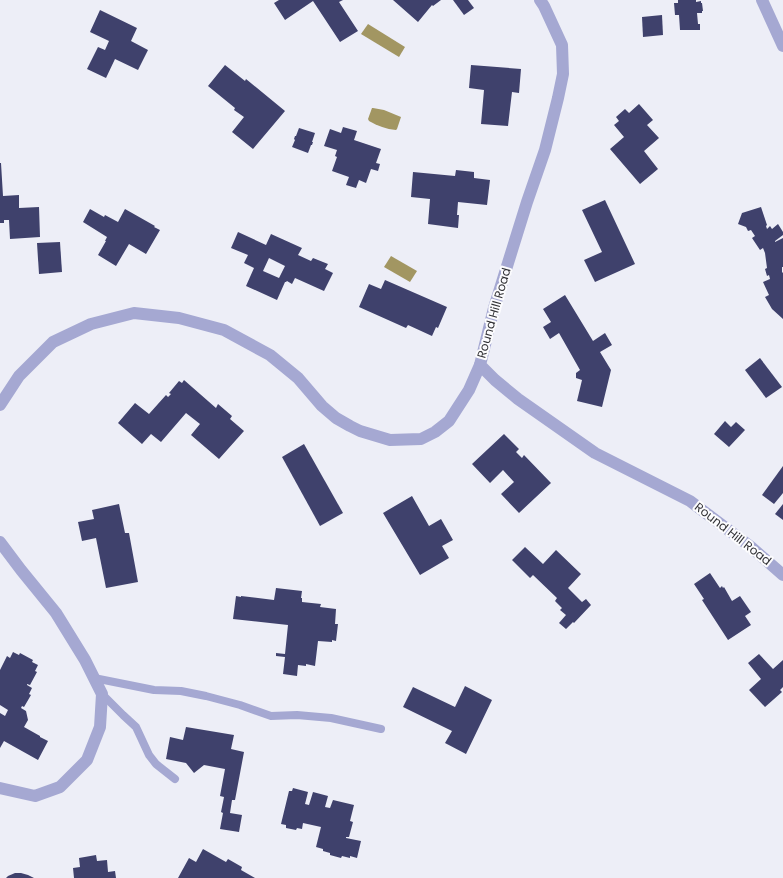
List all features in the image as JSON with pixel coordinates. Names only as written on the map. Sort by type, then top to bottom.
[{"type":"street","name":"Round Hill Road","points":[[540,0],[562,45],[563,74],[545,150],[494,308],[480,365],[518,399],[595,452],[690,501],[751,547],[783,575]]},
{"type":"street","points":[[762,0],[783,46]]},
{"type":"street","points":[[0,405],[19,376],[53,342],[91,324],[134,313],[179,318],[224,330],[270,355],[298,378],[322,406],[336,418],[360,431],[390,440],[421,439],[435,432],[449,421],[469,390],[480,365]]},
{"type":"street","points":[[0,542],[56,614],[85,660],[102,694],[100,728],[87,760],[60,787],[35,796],[0,788]]},
{"type":"lane","points":[[94,678],[154,690],[181,691],[206,696],[271,716],[297,715],[331,718],[382,729]]},
{"type":"lane","points":[[102,694],[123,716],[136,726],[149,755],[156,764],[175,779]]},
{"type":"shaded area","points":[[368,24],[405,47],[399,57],[361,34]]},
{"type":"shaded area","points":[[372,108],[384,110],[401,117],[397,129],[385,128],[369,121],[368,119]]},
{"type":"shaded area","points":[[391,256],[417,271],[410,282],[384,267]]},
{"type":"building","points":[[279,0],[343,0],[339,2],[358,31],[340,42],[313,1],[285,20],[274,3]]},
{"type":"building","points":[[393,0],[441,0],[433,6],[432,5],[418,22]]},
{"type":"building","points":[[453,0],[468,0],[474,8],[464,15]]},
{"type":"building","points":[[678,0],[696,0],[696,2],[701,1],[703,11],[702,13],[697,13],[700,30],[680,30],[679,15],[675,15],[674,3],[678,3]]},
{"type":"building","points":[[100,10],[137,28],[131,41],[148,50],[138,70],[115,59],[106,78],[87,69],[98,47],[105,50],[109,41],[90,32]]},
{"type":"building","points":[[662,15],[663,35],[643,37],[642,17]]},
{"type":"building","points":[[225,65],[245,81],[246,79],[285,111],[253,149],[232,132],[244,117],[234,110],[235,108],[208,86]]},
{"type":"building","points":[[471,65],[521,69],[519,93],[512,92],[508,126],[481,124],[484,90],[469,88]]},
{"type":"building","points":[[639,104],[653,120],[647,125],[659,138],[644,151],[658,169],[640,184],[610,149],[624,137],[614,125],[619,121],[616,117],[625,109],[629,113]]},
{"type":"building","points":[[343,127],[357,131],[354,140],[381,149],[376,163],[380,164],[378,171],[371,169],[366,183],[359,180],[356,188],[346,185],[349,177],[332,171],[337,157],[335,156],[337,150],[324,146],[330,129],[341,133]]},
{"type":"building","points":[[299,128],[315,133],[308,153],[292,147]]},
{"type":"building","points":[[0,163],[3,196],[19,195],[19,208],[39,207],[40,237],[10,239],[9,220],[4,220],[4,223],[0,223]]},
{"type":"building","points":[[456,170],[474,172],[474,178],[490,180],[487,205],[458,202],[458,228],[428,224],[430,199],[411,197],[413,172],[455,176]]},
{"type":"building","points":[[605,200],[635,264],[595,282],[584,260],[602,252],[582,210]]},
{"type":"building","points":[[761,207],[767,229],[770,226],[772,229],[778,224],[783,232],[783,235],[775,242],[783,238],[783,319],[772,309],[765,297],[769,295],[763,282],[770,279],[769,275],[767,276],[765,269],[767,268],[763,248],[760,250],[752,238],[755,236],[751,230],[748,231],[746,227],[738,224],[742,213]]},
{"type":"building","points":[[90,209],[104,217],[105,215],[118,222],[125,209],[160,230],[146,254],[129,244],[116,266],[98,255],[107,237],[83,222]]},
{"type":"building","points":[[238,232],[266,245],[271,234],[302,248],[298,255],[311,261],[313,258],[328,264],[325,269],[333,273],[324,291],[295,278],[292,284],[287,281],[285,282],[277,300],[246,286],[254,268],[244,263],[248,255],[231,248]],"holes":[[[269,258],[285,266],[279,278],[263,271]]]},
{"type":"building","points":[[60,242],[62,272],[39,274],[37,243]]},
{"type":"building","points":[[385,280],[447,307],[438,328],[436,327],[432,336],[408,325],[406,328],[359,307],[369,284],[381,289]]},
{"type":"building","points":[[565,295],[593,341],[605,333],[612,345],[600,352],[611,370],[602,407],[577,401],[582,380],[576,378],[576,373],[580,370],[559,333],[550,339],[543,327],[551,322],[543,309]]},
{"type":"building","points":[[760,358],[782,387],[766,398],[745,370]]},
{"type":"building","points":[[184,380],[216,408],[218,404],[232,416],[230,419],[244,431],[219,459],[191,435],[200,424],[186,413],[161,442],[151,434],[142,444],[118,423],[135,403],[149,414],[166,395],[168,397],[171,394],[169,393],[179,381],[182,383]]},
{"type":"building","points":[[725,421],[731,427],[736,422],[745,430],[729,447],[714,434]]},
{"type":"building","points":[[504,434],[519,449],[516,452],[522,458],[524,455],[551,483],[519,513],[501,494],[514,482],[503,470],[490,483],[472,464]]},
{"type":"building","points":[[304,444],[343,513],[320,526],[282,457]]},
{"type":"building","points":[[783,466],[783,493],[774,504],[762,495]]},
{"type":"building","points":[[412,496],[429,526],[441,519],[453,540],[442,546],[449,558],[420,575],[383,513]]},
{"type":"building","points":[[119,504],[125,533],[129,533],[138,582],[106,588],[96,538],[82,541],[78,522],[94,519],[92,510]]},
{"type":"building","points":[[783,504],[783,520],[775,514]]},
{"type":"building","points":[[525,547],[543,564],[556,550],[581,574],[568,588],[582,602],[586,599],[591,605],[574,623],[573,622],[566,629],[559,623],[566,615],[560,610],[562,608],[555,601],[557,598],[533,575],[530,578],[512,560]]},
{"type":"building","points":[[710,573],[720,588],[722,586],[723,588],[724,587],[732,601],[740,596],[751,612],[745,616],[751,625],[728,640],[702,600],[704,599],[694,584]]},
{"type":"building","points":[[276,588],[302,591],[302,602],[321,604],[320,607],[336,609],[335,624],[338,624],[336,641],[318,641],[315,666],[306,664],[306,666],[298,665],[297,676],[283,674],[285,657],[276,656],[276,653],[285,654],[288,625],[233,619],[236,596],[274,600]]},
{"type":"building","points":[[13,652],[19,655],[20,653],[33,660],[32,662],[38,665],[35,671],[37,672],[30,685],[27,684],[32,688],[29,694],[31,695],[24,707],[22,706],[21,708],[26,711],[28,720],[24,727],[48,741],[38,760],[4,741],[0,748],[0,713],[5,716],[8,710],[0,705],[0,670],[7,656],[10,658]]},
{"type":"building","points":[[759,654],[773,669],[783,660],[783,687],[780,690],[782,692],[765,707],[749,690],[761,679],[748,663]]},
{"type":"building","points":[[465,686],[492,700],[466,754],[445,743],[452,731],[403,707],[413,687],[455,707]]},
{"type":"building","points":[[186,727],[234,735],[231,749],[244,752],[235,800],[232,800],[230,813],[242,815],[239,832],[220,829],[224,797],[220,796],[225,769],[204,765],[194,773],[186,763],[166,759],[170,737],[183,740]]},
{"type":"building","points":[[293,788],[308,792],[305,804],[309,805],[313,792],[328,796],[325,807],[330,808],[333,800],[354,805],[350,821],[353,822],[349,837],[346,838],[361,841],[357,858],[342,856],[341,858],[330,855],[330,853],[323,851],[323,849],[316,847],[321,827],[303,823],[302,829],[297,828],[296,830],[286,828],[286,825],[281,824],[289,791],[292,791]]},
{"type":"building","points":[[203,849],[226,862],[228,859],[242,867],[241,870],[255,878],[178,878],[189,858],[196,862]]},
{"type":"building","points":[[96,855],[97,861],[107,860],[108,872],[115,871],[116,878],[74,878],[73,868],[80,867],[79,858]]},
{"type":"building","points":[[15,873],[21,873],[34,878],[6,878]]}]
